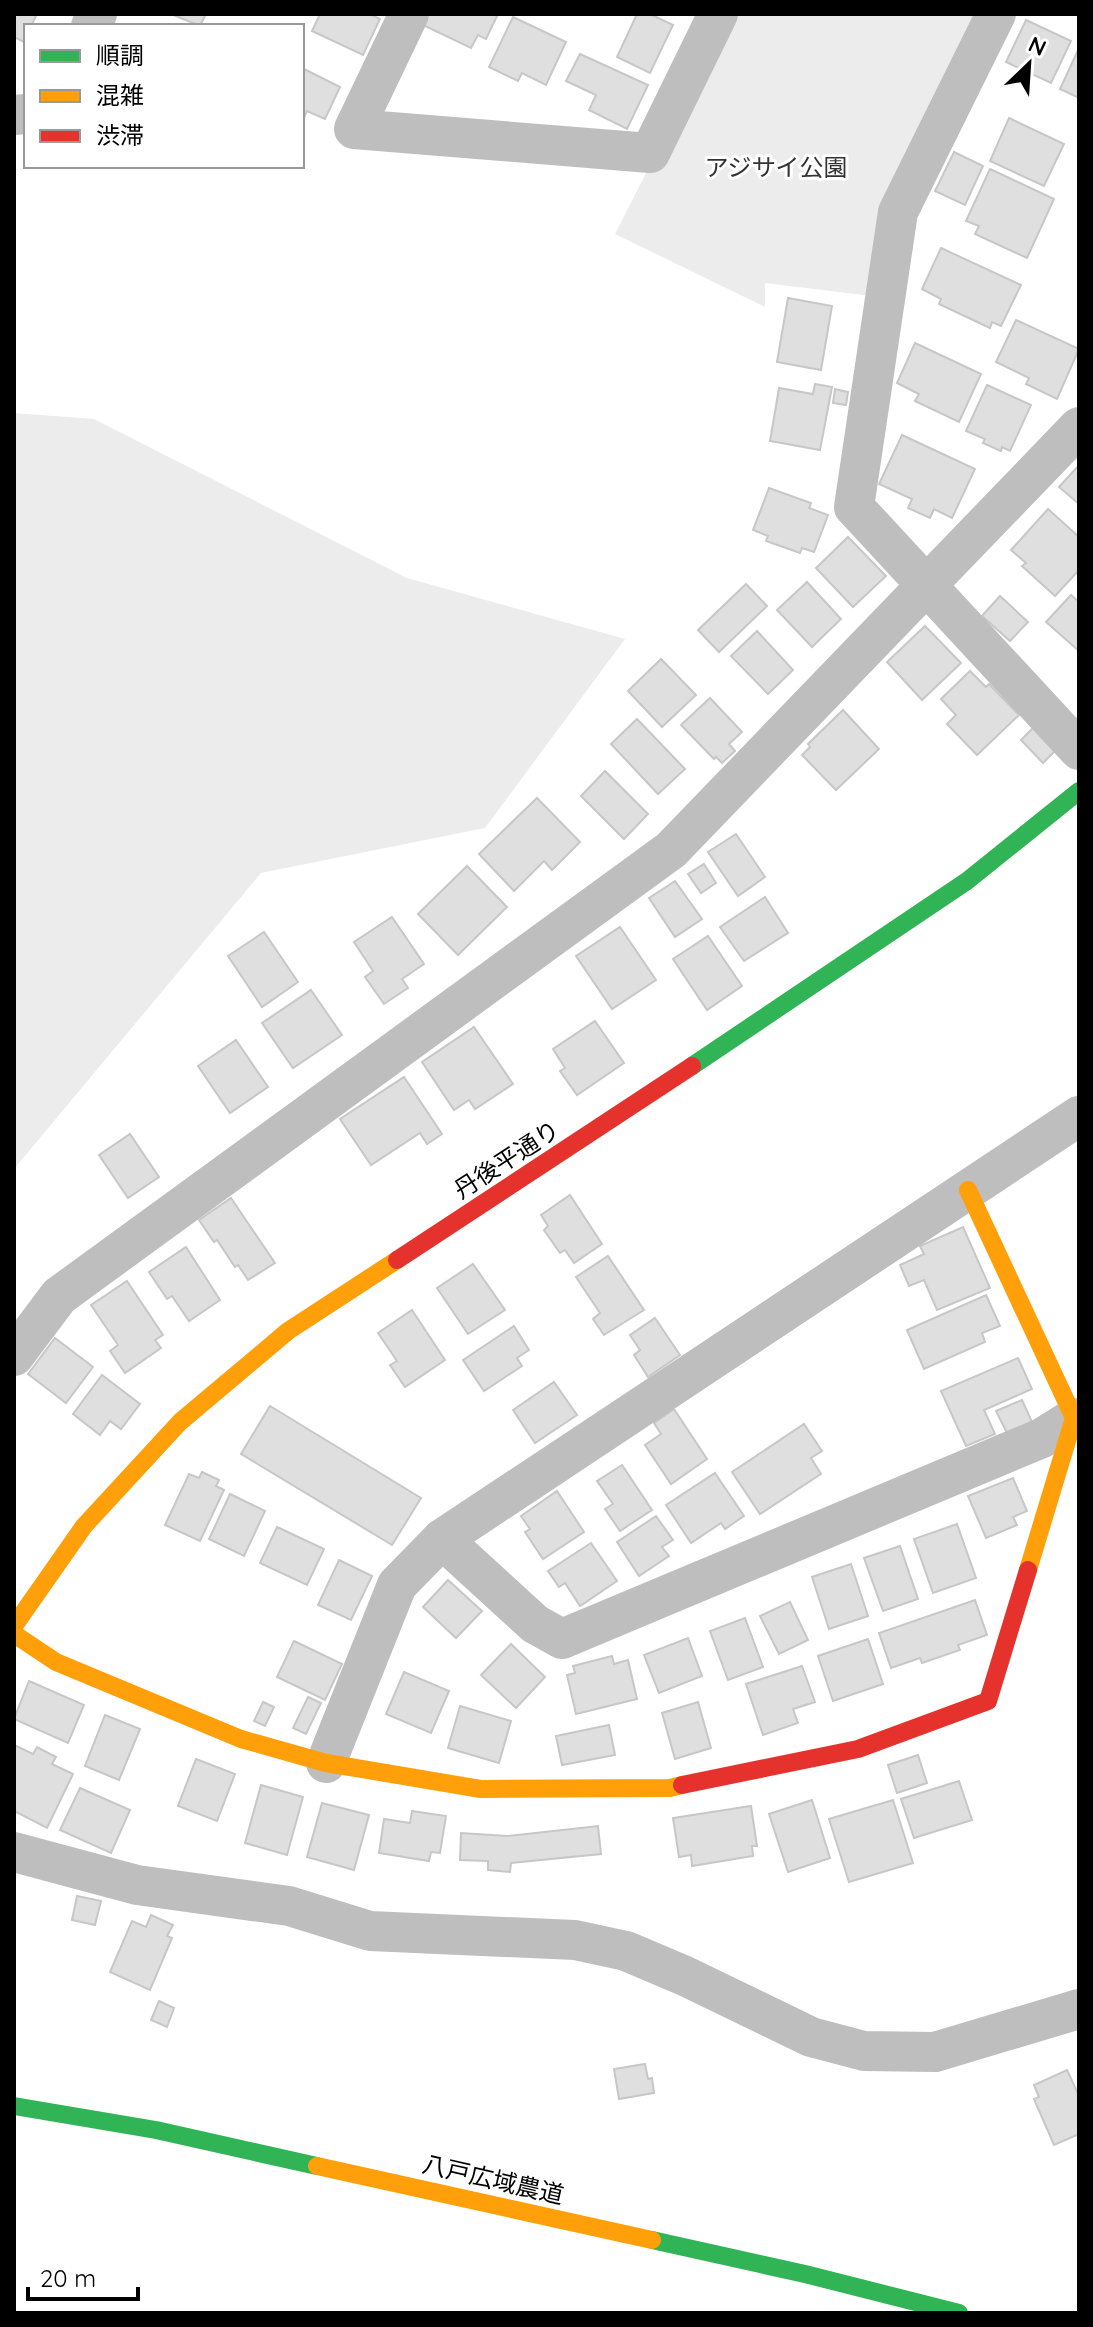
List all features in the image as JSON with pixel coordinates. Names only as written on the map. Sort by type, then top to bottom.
[{"type":"street","points":[[409,14],[354,129],[650,153],[718,14]]},
{"type":"street","points":[[996,14],[898,212],[854,507],[1079,750]]},
{"type":"street","points":[[14,1356],[59,1296],[671,850],[1079,427]]},
{"type":"street","name":"丹後平通り","points":[[14,1626],[84,1526],[180,1422],[288,1331],[531,1174],[967,881],[1079,791]]},
{"type":"street","points":[[326,1763],[397,1585],[442,1539],[1079,1116]]},
{"type":"street","points":[[14,1634],[56,1662],[241,1739],[326,1763],[481,1789],[670,1788],[858,1749],[988,1701],[1074,1418],[968,1190]]},
{"type":"street","points":[[442,1539],[535,1624],[562,1639],[1042,1438],[1074,1418]]},
{"type":"street","points":[[14,1852],[137,1885],[289,1906],[370,1931],[575,1940],[626,1951],[811,2037],[864,2051],[935,2052],[1079,2009]]},
{"type":"street","name":"八戸広域農道","points":[[14,2106],[172,2134],[805,2274],[959,2313]]},
{"type":"green space","name":"アジサイ公園","points":[[727,14],[978,14],[871,296],[765,283],[765,307],[615,234]]},
{"type":"green space","points":[[14,413],[94,419],[407,578],[625,639],[485,828],[261,873],[14,1169]]},
{"type":"building","points":[[14,14],[37,14],[32,24],[24,24],[24,42],[14,37]]},
{"type":"building","points":[[171,14],[206,14],[201,24]]},
{"type":"building","points":[[320,14],[370,14],[380,19],[363,55],[312,31]]},
{"type":"building","points":[[428,14],[498,14],[486,39],[478,35],[471,48],[423,25]]},
{"type":"building","points":[[637,14],[650,14],[673,25],[650,73],[617,57]]},
{"type":"building","points":[[513,17],[566,42],[546,85],[522,73],[518,81],[489,67]]},
{"type":"building","points":[[1026,20],[1071,41],[1051,83],[1006,62]]},
{"type":"building","points":[[1079,48],[1079,98],[1060,89]]},
{"type":"building","points":[[580,54],[648,85],[627,129],[589,110],[596,95],[566,81]]},
{"type":"building","points":[[304,69],[340,87],[325,119],[307,111],[304,118]]},
{"type":"building","points":[[1009,118],[1064,144],[1044,186],[990,161]]},
{"type":"building","points":[[954,152],[983,166],[965,205],[935,191]]},
{"type":"building","points":[[990,169],[1054,199],[1027,258],[975,234],[979,226],[966,221]]},
{"type":"building","points":[[941,248],[1021,285],[1001,326],[992,322],[990,328],[939,304],[941,299],[922,289]]},
{"type":"building","points":[[788,298],[832,306],[821,370],[777,362]]},
{"type":"building","points":[[1016,320],[1079,349],[1057,399],[1026,384],[1029,378],[996,362]]},
{"type":"building","points":[[915,343],[981,374],[959,422],[915,401],[919,394],[897,383]]},
{"type":"building","points":[[815,384],[832,387],[820,450],[770,441],[779,388],[813,394]]},
{"type":"building","points":[[987,385],[1031,405],[1010,451],[1002,447],[1001,451],[983,443],[985,439],[966,431]]},
{"type":"building","points":[[835,389],[848,392],[846,405],[833,403]]},
{"type":"building","points":[[902,435],[975,469],[952,518],[934,509],[930,518],[908,508],[912,499],[879,484]]},
{"type":"building","points":[[1079,465],[1079,504],[1059,487]]},
{"type":"building","points":[[769,488],[811,503],[809,508],[828,515],[814,552],[802,548],[800,553],[766,541],[768,536],[753,530]]},
{"type":"building","points":[[1048,509],[1079,537],[1079,570],[1055,596],[1022,566],[1026,563],[1011,550]]},
{"type":"building","points":[[848,537],[886,576],[853,607],[816,568]]},
{"type":"building","points":[[807,582],[841,619],[812,647],[777,610]]},
{"type":"building","points":[[746,584],[767,606],[719,652],[698,630]]},
{"type":"building","points":[[1071,595],[1079,602],[1079,651],[1046,622]]},
{"type":"building","points":[[1000,596],[1028,622],[1010,641],[982,616]]},
{"type":"building","points":[[925,626],[961,663],[922,700],[887,662]]},
{"type":"building","points":[[757,631],[793,670],[768,694],[731,656]]},
{"type":"building","points":[[661,659],[696,695],[662,727],[628,691]]},
{"type":"building","points":[[970,671],[986,687],[989,684],[1019,715],[977,755],[947,724],[956,715],[941,699]]},
{"type":"building","points":[[710,698],[742,732],[729,744],[735,751],[722,763],[716,757],[714,759],[681,725]]},
{"type":"building","points":[[843,710],[879,749],[836,790],[802,755],[810,747],[808,744]]},
{"type":"building","points":[[637,719],[685,769],[658,794],[611,744]]},
{"type":"building","points":[[1034,727],[1056,750],[1043,763],[1021,740]]},
{"type":"building","points":[[605,771],[648,814],[624,839],[581,796]]},
{"type":"building","points":[[537,798],[580,842],[552,870],[544,861],[514,891],[479,854]]},
{"type":"building","points":[[736,834],[765,877],[738,896],[708,852]]},
{"type":"building","points":[[704,864],[716,883],[701,893],[688,874]]},
{"type":"building","points":[[467,866],[507,907],[458,955],[418,914]]},
{"type":"building","points":[[675,881],[702,919],[675,937],[649,898]]},
{"type":"building","points":[[765,897],[788,933],[744,961],[720,927]]},
{"type":"building","points":[[392,917],[424,964],[402,979],[408,988],[384,1004],[365,977],[373,971],[354,942]]},
{"type":"building","points":[[620,927],[656,980],[612,1009],[576,956]]},
{"type":"building","points":[[264,932],[298,982],[262,1007],[228,956]]},
{"type":"building","points":[[708,936],[742,986],[707,1010],[673,959]]},
{"type":"building","points":[[311,990],[342,1035],[293,1068],[262,1023]]},
{"type":"building","points":[[595,1021],[624,1063],[577,1095],[560,1071],[565,1068],[553,1049]]},
{"type":"building","points":[[474,1027],[513,1084],[475,1109],[469,1100],[454,1110],[422,1062]]},
{"type":"building","points":[[236,1040],[268,1087],[230,1113],[198,1066]]},
{"type":"building","points":[[404,1077],[442,1134],[427,1144],[420,1133],[371,1165],[340,1119]]},
{"type":"building","points":[[130,1134],[159,1177],[128,1198],[99,1155]]},
{"type":"building","points":[[570,1195],[602,1244],[574,1263],[565,1250],[560,1253],[544,1230],[548,1226],[541,1215]]},
{"type":"building","points":[[231,1198],[275,1263],[248,1280],[199,1220]]},
{"type":"building","points":[[963,1227],[990,1288],[937,1310],[924,1280],[909,1286],[900,1265],[924,1254],[920,1246]]},
{"type":"building","points":[[186,1247],[220,1300],[189,1321],[172,1296],[167,1299],[149,1272]]},
{"type":"building","points":[[608,1256],[644,1310],[604,1335],[593,1319],[600,1313],[576,1277]]},
{"type":"building","points":[[473,1264],[505,1310],[468,1334],[437,1288]]},
{"type":"building","points":[[127,1281],[163,1335],[155,1340],[161,1348],[125,1373],[110,1351],[118,1345],[91,1305]]},
{"type":"building","points":[[986,1295],[1000,1326],[982,1333],[985,1342],[924,1369],[907,1330]]},
{"type":"building","points":[[412,1310],[445,1360],[405,1387],[390,1365],[397,1361],[378,1333]]},
{"type":"building","points":[[655,1318],[680,1355],[648,1377],[634,1355],[640,1350],[630,1335]]},
{"type":"building","points":[[514,1326],[529,1350],[517,1358],[522,1366],[484,1391],[463,1360]]},
{"type":"building","points":[[55,1338],[93,1367],[66,1403],[28,1374]]},
{"type":"building","points":[[1018,1358],[1032,1389],[984,1410],[995,1434],[966,1446],[941,1391]]},
{"type":"building","points":[[102,1375],[140,1404],[121,1429],[110,1421],[100,1435],[73,1414]]},
{"type":"building","points":[[554,1382],[577,1415],[535,1443],[513,1410]]},
{"type":"building","points":[[1022,1400],[1032,1422],[1007,1433],[996,1411]]},
{"type":"building","points":[[270,1406],[421,1498],[392,1545],[241,1454]]},
{"type":"building","points":[[674,1409],[707,1459],[671,1484],[645,1445],[661,1434],[654,1423]]},
{"type":"building","points":[[804,1424],[822,1451],[811,1458],[821,1474],[760,1514],[732,1472]]},
{"type":"building","points":[[622,1465],[652,1510],[620,1531],[605,1509],[613,1504],[597,1481]]},
{"type":"building","points":[[202,1472],[219,1480],[216,1486],[224,1490],[200,1541],[165,1525],[189,1474],[199,1478]]},
{"type":"building","points":[[715,1473],[744,1516],[725,1529],[721,1523],[691,1543],[666,1505]]},
{"type":"building","points":[[1013,1478],[1027,1511],[1013,1517],[1017,1525],[986,1538],[968,1496]]},
{"type":"building","points":[[557,1491],[584,1532],[543,1559],[525,1532],[530,1529],[521,1516]]},
{"type":"building","points":[[230,1494],[265,1511],[244,1556],[209,1539]]},
{"type":"building","points":[[656,1516],[673,1540],[662,1547],[669,1556],[639,1576],[617,1542]]},
{"type":"building","points":[[957,1524],[976,1578],[933,1593],[914,1539]]},
{"type":"building","points":[[277,1527],[324,1549],[307,1585],[260,1563]]},
{"type":"building","points":[[591,1543],[617,1581],[580,1606],[565,1583],[559,1587],[548,1571]]},
{"type":"building","points":[[900,1546],[918,1599],[883,1611],[864,1558]]},
{"type":"building","points":[[339,1560],[372,1576],[351,1620],[318,1605]]},
{"type":"building","points":[[851,1564],[868,1616],[829,1629],[812,1577]]},
{"type":"building","points":[[448,1580],[482,1611],[456,1638],[423,1607]]},
{"type":"building","points":[[975,1600],[987,1635],[958,1645],[960,1650],[922,1663],[920,1658],[891,1668],[879,1633]]},
{"type":"building","points":[[790,1602],[808,1640],[779,1654],[760,1616]]},
{"type":"building","points":[[745,1618],[763,1667],[728,1680],[710,1631]]},
{"type":"building","points":[[688,1638],[702,1676],[659,1693],[644,1655]]},
{"type":"building","points":[[868,1639],[883,1684],[833,1701],[818,1656]]},
{"type":"building","points":[[294,1641],[342,1664],[325,1700],[277,1677]]},
{"type":"building","points":[[511,1644],[545,1677],[516,1708],[481,1675]]},
{"type":"building","points":[[612,1656],[614,1664],[628,1660],[637,1699],[576,1714],[567,1675],[575,1673],[573,1666]]},
{"type":"building","points":[[802,1666],[815,1702],[793,1709],[798,1723],[763,1735],[746,1684]]},
{"type":"building","points":[[404,1672],[449,1691],[431,1733],[386,1714]]},
{"type":"building","points":[[29,1681],[84,1705],[68,1743],[14,1719]]},
{"type":"building","points":[[308,1697],[321,1703],[306,1734],[293,1728]]},
{"type":"building","points":[[263,1702],[274,1707],[265,1726],[254,1721]]},
{"type":"building","points":[[698,1702],[711,1748],[675,1759],[662,1713]]},
{"type":"building","points":[[460,1706],[511,1721],[499,1763],[448,1748]]},
{"type":"building","points":[[105,1715],[140,1729],[119,1780],[85,1766]]},
{"type":"building","points":[[609,1725],[615,1755],[562,1765],[556,1736]]},
{"type":"building","points":[[14,1745],[33,1754],[37,1747],[56,1757],[52,1764],[73,1774],[47,1828],[14,1811]]},
{"type":"building","points":[[918,1755],[927,1783],[897,1793],[888,1765]]},
{"type":"building","points":[[196,1759],[235,1774],[217,1821],[178,1806]]},
{"type":"building","points":[[959,1781],[972,1820],[914,1838],[901,1799]]},
{"type":"building","points":[[261,1785],[303,1797],[287,1855],[245,1843]]},
{"type":"building","points":[[80,1788],[130,1810],[111,1853],[60,1830]]},
{"type":"building","points":[[812,1800],[830,1858],[788,1872],[769,1814]]},
{"type":"building","points":[[893,1800],[913,1863],[849,1882],[829,1819]]},
{"type":"building","points":[[322,1803],[369,1815],[354,1870],[307,1857]]},
{"type":"building","points":[[751,1806],[757,1846],[752,1846],[753,1856],[692,1866],[691,1855],[679,1857],[673,1818]]},
{"type":"building","points":[[412,1811],[446,1816],[440,1853],[431,1852],[429,1861],[379,1853],[384,1819],[410,1823]]},
{"type":"building","points":[[598,1826],[601,1854],[511,1863],[510,1872],[488,1870],[488,1861],[460,1860],[461,1833],[508,1836]]},
{"type":"building","points":[[77,1896],[101,1901],[95,1925],[72,1920]]},
{"type":"building","points":[[151,1915],[173,1925],[167,1936],[172,1938],[150,1990],[110,1972],[132,1921],[146,1927]]},
{"type":"building","points":[[159,2001],[174,2008],[167,2027],[151,2020]]},
{"type":"building","points":[[645,2064],[648,2079],[652,2078],[654,2093],[619,2099],[614,2069]]},
{"type":"building","points":[[1067,2070],[1079,2096],[1079,2134],[1054,2145],[1034,2099],[1039,2097],[1034,2085]]},
{"type":"traffic: fast","points":[[692,1066],[967,881],[1079,791]]},
{"type":"traffic: fast","points":[[14,2106],[156,2130],[317,2166]]},
{"type":"traffic: fast","points":[[652,2240],[959,2313]]},
{"type":"traffic: slow","points":[[968,1190],[1074,1418],[1028,1570]]},
{"type":"traffic: slow","points":[[14,1626],[84,1526],[180,1422],[288,1331],[397,1260]]},
{"type":"traffic: slow","points":[[14,1634],[56,1662],[241,1739],[326,1763],[481,1789],[670,1788],[682,1785]]},
{"type":"traffic: slow","points":[[317,2166],[652,2240]]},
{"type":"traffic: jam","points":[[397,1260],[692,1066]]},
{"type":"traffic: jam","points":[[682,1785],[858,1749],[988,1701],[1028,1570]]}]
